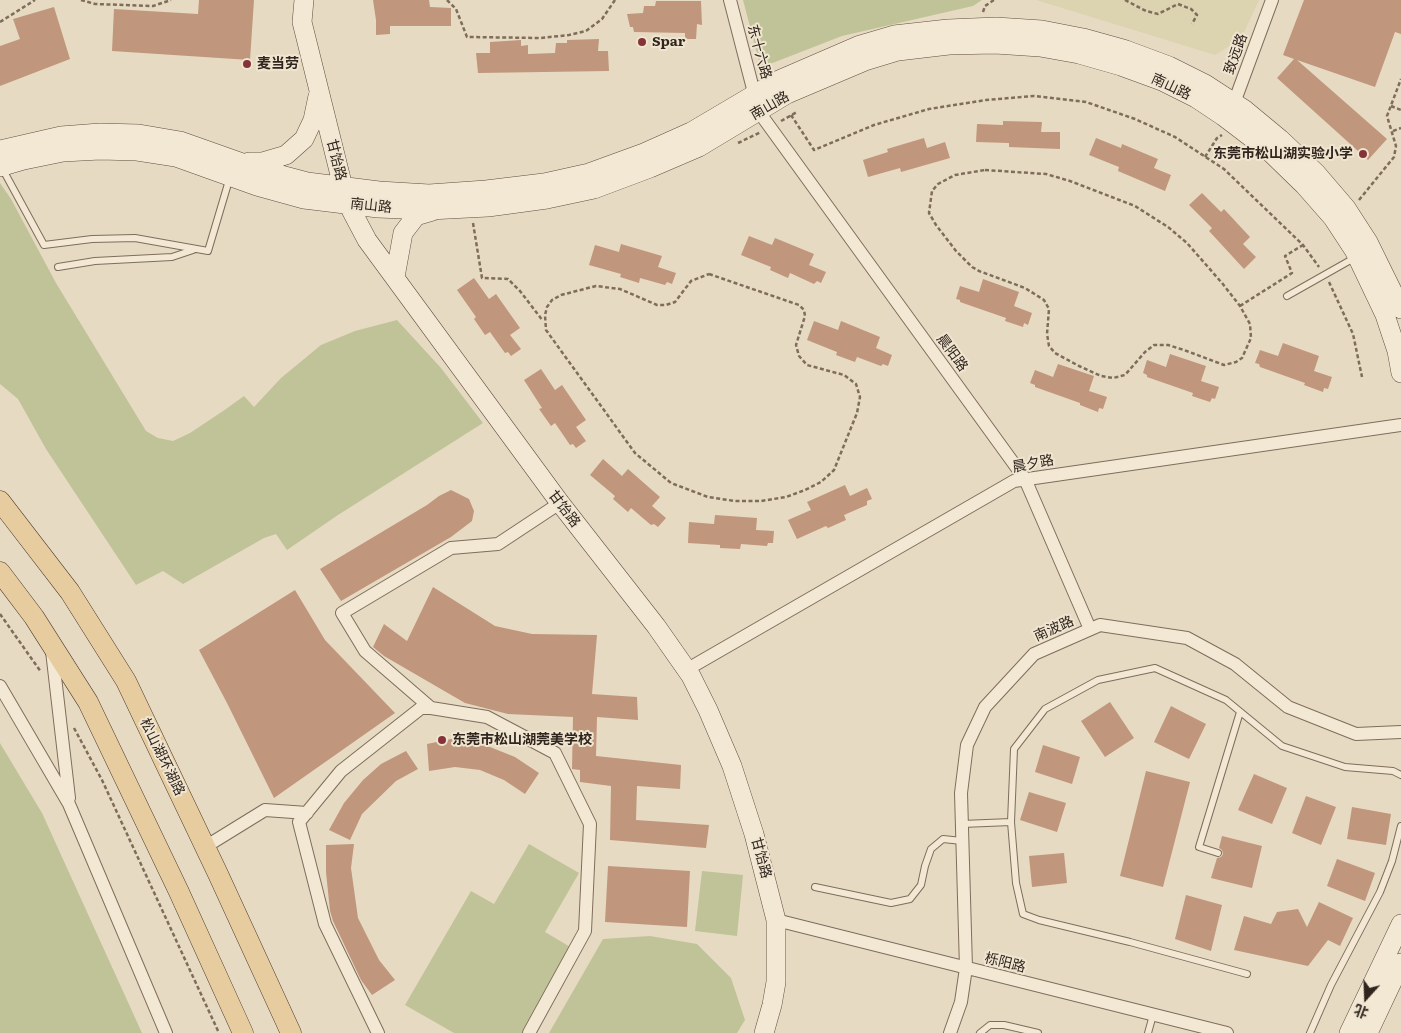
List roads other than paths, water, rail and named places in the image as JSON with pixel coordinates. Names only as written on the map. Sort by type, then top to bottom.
[{"type":"main road","name":"甘饴路","points":[[304,0],[302,22],[346,195],[367,240],[560,503],[656,626],[686,670],[708,710],[732,766],[754,834],[776,920],[776,982],[764,1033]]},
{"type":"main road","name":"南山路","points":[[1,161],[20,144],[61,136],[100,133],[139,134],[180,141],[236,169],[262,170],[307,182],[378,208],[437,210],[547,199],[594,189],[699,147],[757,103],[779,80],[821,60],[860,45],[894,35],[948,29],[996,27],[1042,30],[1083,38],[1126,50],[1169,66],[1204,84],[1304,185],[1333,218],[1357,257],[1385,315],[1397,351],[1401,373]]},
{"type":"main road","points":[[236,169],[286,156],[304,139],[313,120],[319,90]]},
{"type":"main road","name":"南山路","points":[[346,195],[380,191],[429,194],[486,190],[544,182],[589,172],[635,156],[757,103]]},
{"type":"main road","name":"南山路","points":[[1229,109],[1280,139],[1316,173],[1350,214],[1368,242],[1401,309]]},
{"type":"main road","points":[[395,277],[403,233],[416,216],[437,210]]},
{"type":"main road","name":"松山湖环湖路","points":[[0,501],[70,592],[126,681],[291,1033]]},
{"type":"main road","points":[[0,572],[34,617],[88,702],[243,1033]]},
{"type":"main road","points":[[1349,1033],[1401,924]]},
{"type":"main road","points":[[1368,1033],[1401,963]]},
{"type":"street","name":"东十六路","points":[[730,0],[757,103]]},
{"type":"street","name":"致远路","points":[[1229,109],[1272,0]]},
{"type":"street","name":"晨阳路","points":[[757,103],[1025,479],[1090,629]]},
{"type":"street","name":"晨夕路","points":[[686,670],[1014,481],[1401,425]]},
{"type":"street","points":[[431,708],[365,651],[342,613],[451,548],[498,544],[560,503]]},
{"type":"street","name":"南波路","points":[[950,1033],[962,1002],[966,968],[961,793],[967,746],[985,707],[1034,654],[1100,625],[1187,638],[1235,664],[1288,707],[1356,734],[1401,732]]},
{"type":"street","points":[[51,644],[69,804]]},
{"type":"street","points":[[0,686],[69,804],[166,1033]]},
{"type":"street","points":[[378,1033],[325,924],[299,822],[341,771],[421,708],[431,708],[487,717],[555,753],[590,824],[585,931],[529,1033]]},
{"type":"street","points":[[205,847],[265,810],[307,813]]},
{"type":"street","name":"栎阳路","points":[[776,920],[1227,1033]]},
{"type":"lane","points":[[1,161],[44,244],[92,239],[135,238],[208,251],[236,169]]},
{"type":"lane","points":[[58,266],[95,261],[172,256],[195,249]]},
{"type":"lane","points":[[1287,296],[1357,257]]},
{"type":"lane","points":[[1247,974],[1130,942],[1038,920],[1023,914],[1016,883],[1011,822],[1014,749],[1045,709],[1098,680],[1155,668],[1226,700],[1282,746],[1345,767],[1393,771],[1401,775]]},
{"type":"lane","points":[[1218,853],[1199,847],[1240,712]]},
{"type":"lane","points":[[962,824],[1011,822]]},
{"type":"lane","points":[[1310,1033],[1331,985],[1380,892],[1392,861],[1401,826]]},
{"type":"lane","points":[[815,887],[891,903],[910,898],[921,885],[924,866],[931,849],[942,840],[962,841]]},
{"type":"lane","points":[[1148,1033],[1153,1015]]},
{"type":"lane","points":[[980,1033],[990,1024],[1004,1025],[1038,1033]]},
{"type":"place","name":"Spar","points":[[642,42]]},
{"type":"place","name":"麦当劳","points":[[247,64]]},
{"type":"place","name":"东莞市松山湖实验小学","points":[[1363,154]]},
{"type":"place","name":"东莞市松山湖莞美学校","points":[[442,740]]}]
